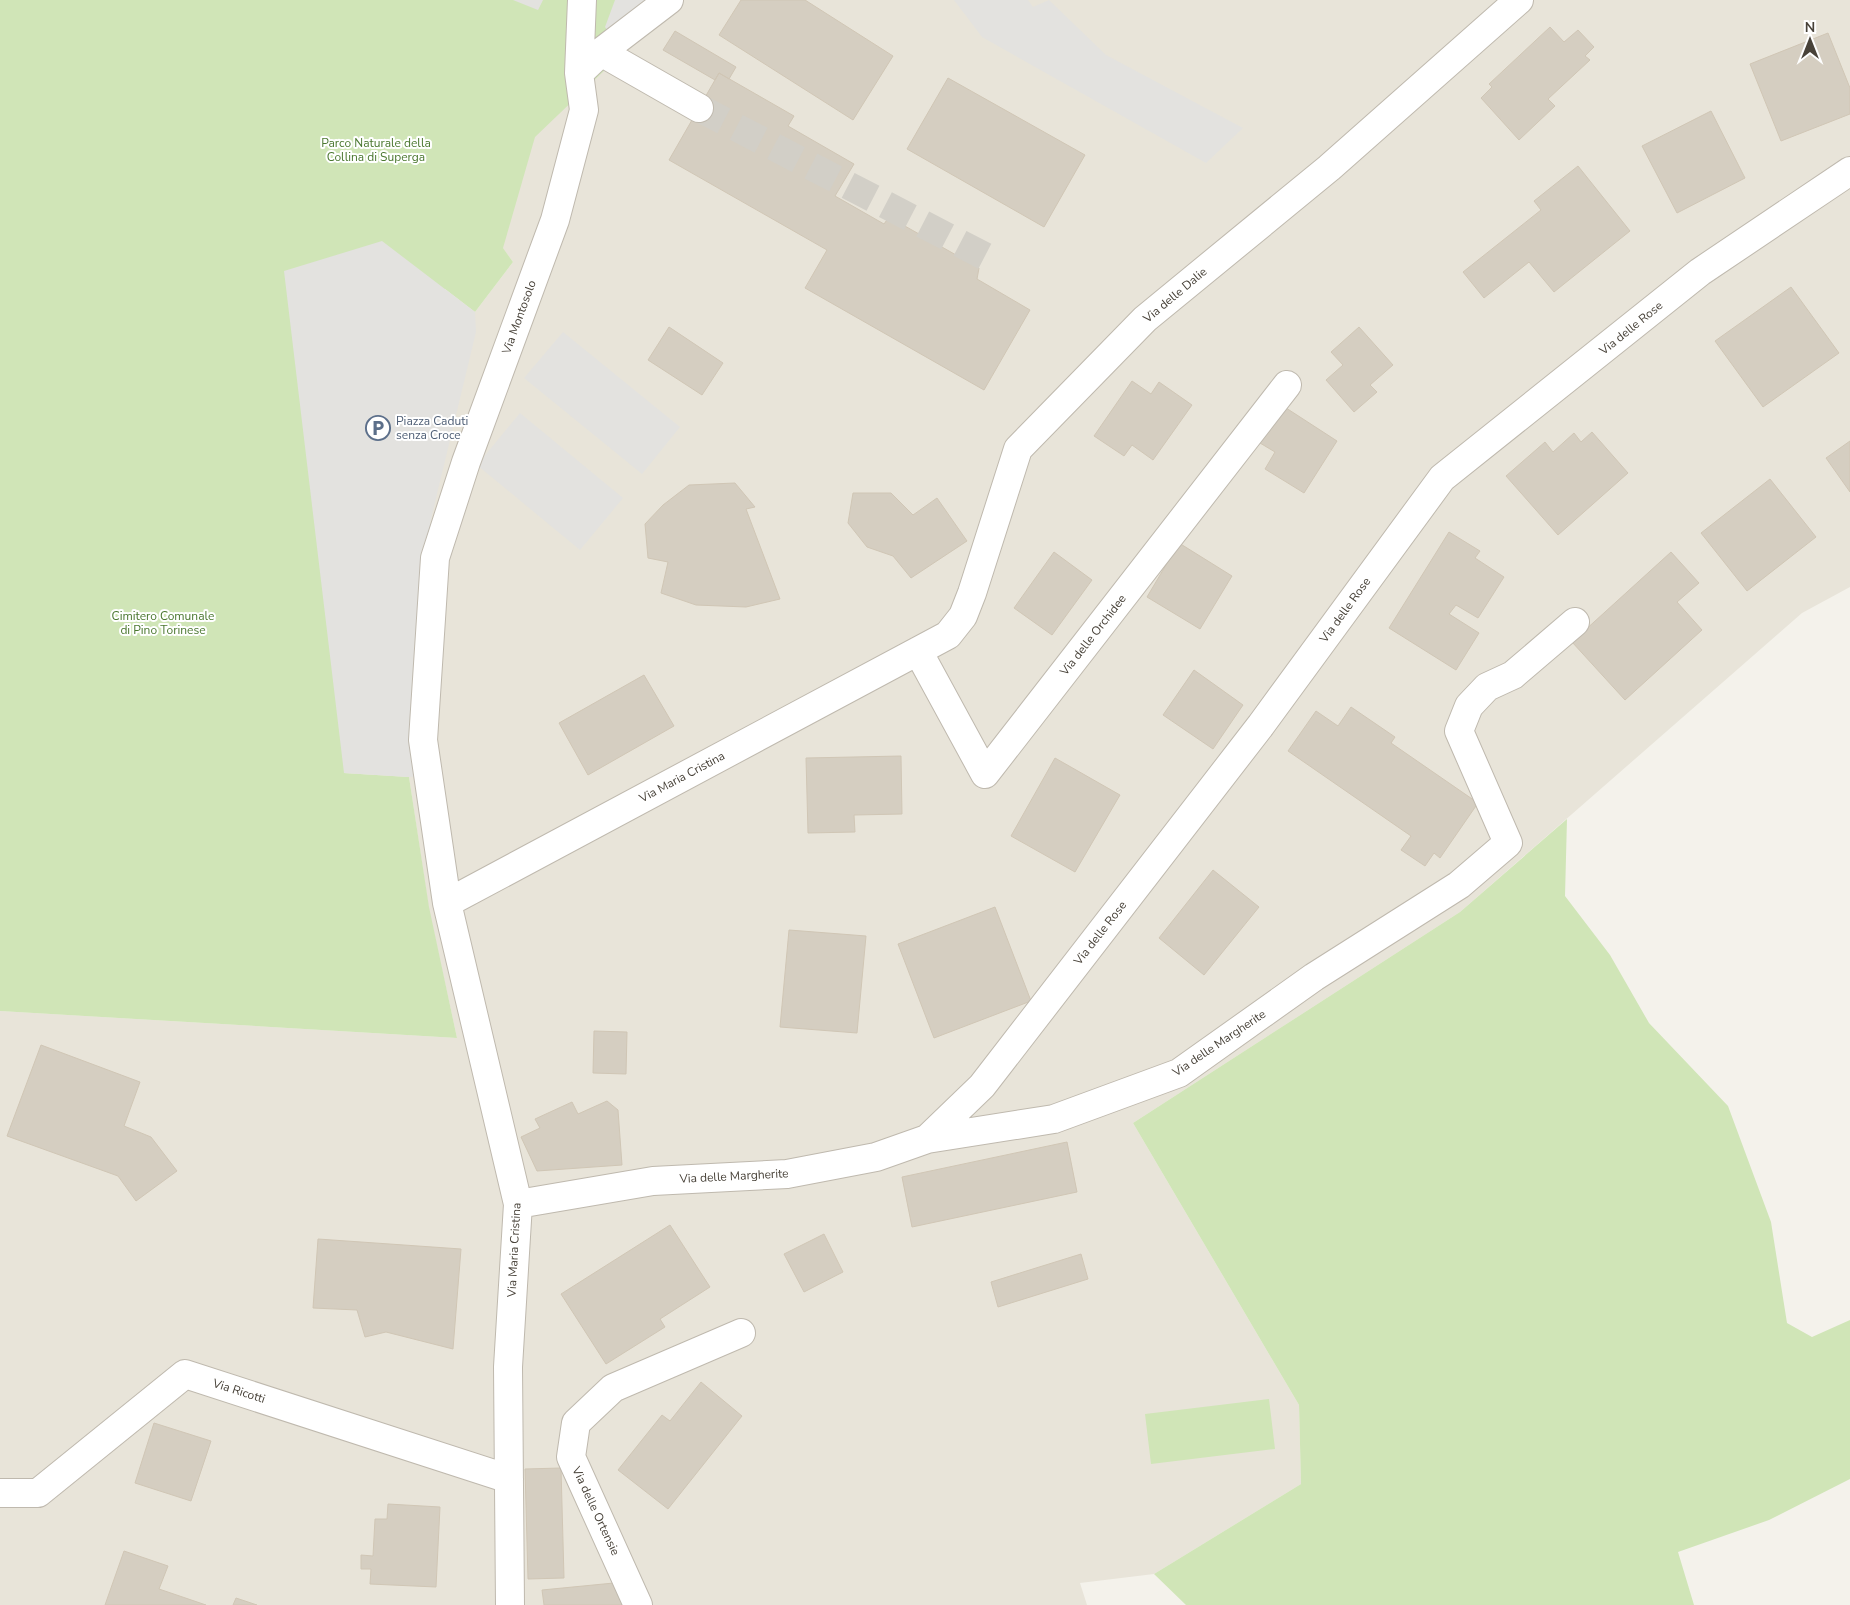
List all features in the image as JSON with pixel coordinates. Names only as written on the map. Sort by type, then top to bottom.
[{"type":"street","name":"Via Montosolo","points":[[423,740],[435,558],[466,462],[555,220],[584,110],[580,73],[582,0]]},
{"type":"street","points":[[580,73],[601,52],[669,0]]},
{"type":"street","name":"Via delle Dalie","points":[[918,651],[948,634],[963,616],[1018,449],[1145,319],[1329,168],[1519,0]]},
{"type":"street","points":[[601,52],[699,108]]},
{"type":"street","name":"Via delle Rose","points":[[927,1139],[982,1086],[1262,724],[1442,478],[1700,272],[1850,171]]},
{"type":"street","name":"Via delle Orchidee","points":[[918,651],[985,774],[1287,385]]},
{"type":"street","name":"Via delle Margherite","points":[[518,1204],[653,1181],[787,1174],[876,1157],[927,1139],[1054,1119],[1179,1073],[1314,977],[1459,885],[1508,843],[1459,731],[1469,706],[1487,687],[1513,675],[1575,622]]},
{"type":"street","name":"Via Maria Cristina","points":[[447,903],[918,651]]},
{"type":"street","name":"Via Maria Cristina","points":[[423,740],[447,903],[518,1204],[508,1367],[510,1605]]},
{"type":"street","name":"Via delle Ortensie","points":[[638,1605],[571,1457],[576,1423],[613,1388],[741,1333]]},
{"type":"street","name":"Via Ricotti","points":[[0,1492],[38,1493],[185,1374],[509,1479]]},
{"type":"shaded area","points":[[504,0],[1850,0],[1850,587],[1802,613],[1460,912],[1133,1123],[1299,1405],[1301,1484],[1154,1574],[1080,1583],[1087,1605],[0,1605],[0,1011],[457,1038],[429,910],[409,777],[344,773],[382,241],[475,312],[513,262],[416,129]]},
{"type":"shaded area","points":[[513,0],[543,0],[538,10]]},
{"type":"shaded area","points":[[615,0],[655,0],[611,35],[605,27]]},
{"type":"shaded area","points":[[954,0],[1028,0],[1033,7],[1049,0],[1106,55],[1243,128],[1206,163],[982,37]]},
{"type":"shaded area","name":"Piazza Caduti senza Croce","points":[[382,241],[475,312],[476,332],[430,523],[445,548],[435,775],[409,777],[344,773],[284,271]]},
{"type":"shaded area","points":[[563,332],[680,427],[642,474],[524,378]]},
{"type":"shaded area","points":[[520,413],[623,498],[580,550],[477,465]]},
{"type":"green space","points":[[0,0],[678,0],[535,137],[503,248],[513,262],[475,312],[445,289],[344,773],[409,777],[429,907],[457,1038],[0,1011]]},
{"type":"green space","points":[[1567,819],[1565,896],[1610,955],[1649,1023],[1728,1106],[1771,1222],[1787,1323],[1812,1337],[1850,1320],[1850,1479],[1769,1520],[1678,1552],[1694,1605],[1186,1605],[1154,1574],[1301,1484],[1299,1405],[1133,1123],[1460,912]]},
{"type":"green space","points":[[1269,1399],[1275,1449],[1151,1464],[1145,1414]]},
{"type":"building","points":[[741,0],[805,0],[893,56],[853,120],[719,35]]},
{"type":"building","points":[[1550,27],[1564,42],[1578,30],[1594,47],[1585,56],[1590,60],[1548,99],[1555,106],[1519,140],[1481,98],[1492,87],[1489,84]]},
{"type":"building","points":[[675,31],[736,67],[729,79],[719,73],[715,80],[663,50]]},
{"type":"building","points":[[1828,33],[1850,88],[1850,114],[1781,141],[1750,64]]},
{"type":"building","points":[[719,73],[794,116],[788,126],[854,164],[835,196],[884,224],[889,217],[979,268],[977,279],[1030,310],[984,390],[805,288],[827,250],[669,160]]},
{"type":"building","points":[[948,78],[1085,155],[1044,227],[907,149]]},
{"type":"building","points":[[1711,111],[1745,178],[1677,213],[1642,146]]},
{"type":"building","points":[[1578,166],[1630,231],[1554,292],[1529,262],[1484,298],[1463,272],[1541,210],[1534,201]]},
{"type":"building","points":[[1791,287],[1839,353],[1763,407],[1715,341]]},
{"type":"building","points":[[669,327],[723,363],[702,395],[648,360]]},
{"type":"building","points":[[1359,327],[1393,365],[1370,385],[1377,392],[1354,412],[1326,380],[1343,365],[1331,352]]},
{"type":"building","points":[[1132,381],[1151,394],[1159,382],[1192,405],[1153,460],[1132,445],[1124,456],[1094,436]]},
{"type":"building","points":[[1283,406],[1337,441],[1304,493],[1265,469],[1275,452],[1260,443]]},
{"type":"building","points":[[1592,432],[1628,473],[1558,535],[1506,476],[1545,442],[1553,452],[1574,433],[1581,442]]},
{"type":"building","points":[[1850,441],[1850,492],[1826,458]]},
{"type":"building","points":[[1770,479],[1816,537],[1747,591],[1701,533]]},
{"type":"building","points":[[735,483],[755,507],[746,509],[780,599],[746,607],[696,605],[661,593],[668,562],[648,558],[645,524],[663,505],[689,485]]},
{"type":"building","points":[[853,493],[891,493],[913,515],[937,498],[967,541],[911,578],[893,556],[867,547],[848,523]]},
{"type":"building","points":[[1449,532],[1480,551],[1475,558],[1504,577],[1478,618],[1456,605],[1449,614],[1479,633],[1456,670],[1389,628]]},
{"type":"building","points":[[1179,543],[1232,576],[1200,629],[1147,597]]},
{"type":"building","points":[[1054,552],[1092,580],[1052,635],[1014,608]]},
{"type":"building","points":[[1671,552],[1699,583],[1677,602],[1702,630],[1625,700],[1572,642]]},
{"type":"building","points":[[1194,670],[1243,705],[1213,749],[1163,715]]},
{"type":"building","points":[[644,675],[674,726],[588,775],[559,723]]},
{"type":"building","points":[[1351,707],[1395,737],[1391,743],[1478,803],[1440,858],[1434,853],[1425,866],[1401,850],[1411,836],[1288,751],[1316,711],[1338,726]]},
{"type":"building","points":[[901,756],[902,814],[854,815],[855,832],[808,833],[806,758]]},
{"type":"building","points":[[1055,758],[1120,795],[1075,872],[1011,836]]},
{"type":"building","points":[[1213,870],[1259,907],[1204,975],[1159,938]]},
{"type":"building","points":[[995,907],[1031,1001],[934,1038],[898,944]]},
{"type":"building","points":[[789,930],[866,936],[857,1033],[780,1027]]},
{"type":"building","points":[[594,1031],[627,1032],[626,1074],[593,1073]]},
{"type":"building","points":[[41,1045],[140,1082],[124,1126],[151,1137],[177,1171],[136,1201],[118,1176],[7,1136]]},
{"type":"building","points":[[607,1101],[618,1110],[622,1165],[537,1171],[521,1137],[540,1128],[535,1119],[572,1102],[578,1114]]},
{"type":"building","points":[[1067,1142],[1077,1192],[912,1227],[902,1177]]},
{"type":"building","points":[[670,1225],[710,1287],[660,1319],[665,1327],[606,1364],[561,1294]]},
{"type":"building","points":[[824,1234],[843,1272],[804,1292],[784,1254]]},
{"type":"building","points":[[318,1239],[461,1249],[453,1349],[386,1332],[365,1337],[357,1310],[313,1308]]},
{"type":"building","points":[[1081,1254],[1088,1279],[998,1307],[991,1282]]},
{"type":"building","points":[[701,1382],[742,1416],[668,1509],[618,1470],[662,1415],[670,1421]]},
{"type":"building","points":[[154,1423],[211,1441],[191,1501],[135,1483]]},
{"type":"building","points":[[561,1468],[564,1578],[528,1579],[525,1469]]},
{"type":"building","points":[[388,1504],[440,1507],[436,1587],[370,1584],[371,1569],[361,1569],[361,1555],[373,1556],[375,1519],[387,1519]]},
{"type":"building","points":[[124,1551],[168,1566],[159,1589],[206,1605],[105,1605]]},
{"type":"building","points":[[624,1582],[627,1605],[544,1605],[542,1590]]},
{"type":"building","points":[[236,1598],[257,1605],[233,1605]]},
{"type":"tunnel","points":[[699,108],[996,262]]},
{"type":"place","name":"Piazza Caduti senza Croce","points":[[378,428]]},
{"type":"park label","name":"Parco Naturale della Collina di Superga","points":[[376,150]]},
{"type":"park label","name":"Cimitero Comunale di Pino Torinese","points":[[163,623]]}]
